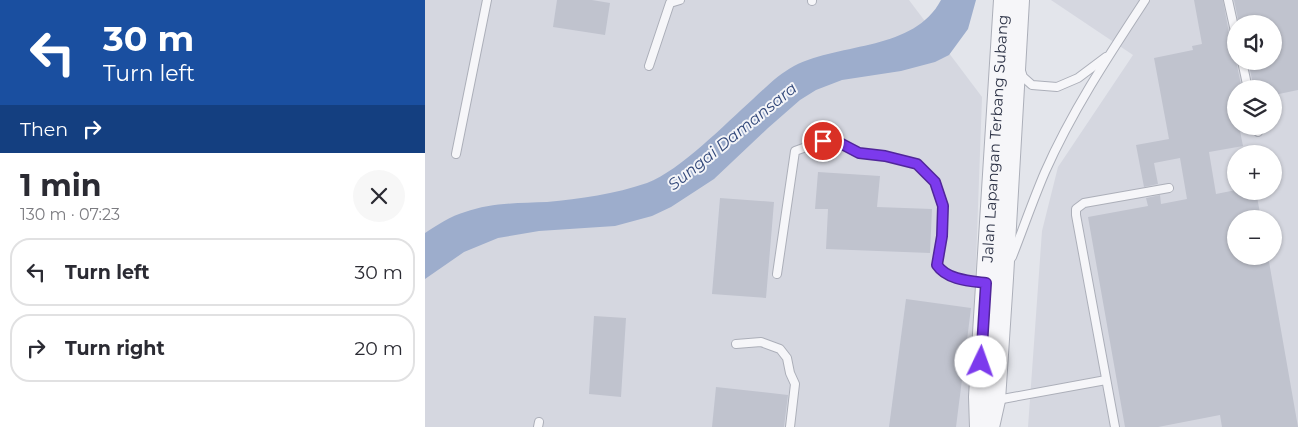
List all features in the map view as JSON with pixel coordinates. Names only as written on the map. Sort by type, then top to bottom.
[{"type":"street","name":"Jalan Lapangan Terbang Subang","points":[[989,427],[995,400],[995,281],[1004,0]]},
{"type":"street","name":"Jalan Lapangan Terbang Subang","points":[[981,427],[979,397],[995,281],[1019,0]]},
{"type":"lane","points":[[456,154],[487,0]]},
{"type":"lane","points":[[649,66],[670,3],[680,0]]},
{"type":"lane","name":"Jalan Lapangan Terbang Subang","points":[[995,281],[1073,116],[1145,0]]},
{"type":"lane","points":[[1228,0],[1231,15]]},
{"type":"lane","points":[[1015,50],[1023,77],[1032,85],[1057,87],[1078,78],[1110,54]]},
{"type":"lane","points":[[777,274],[795,151],[823,141],[838,142],[859,153],[885,156],[917,164],[935,182],[943,206],[942,236],[937,265],[941,270],[953,277],[995,281]]},
{"type":"lane","points":[[1115,427],[1076,209],[1084,203],[1169,188]]},
{"type":"lane","points":[[736,344],[761,342],[780,349],[787,358],[790,373],[795,384],[790,427]]},
{"type":"lane","points":[[995,400],[1106,380]]},
{"type":"shaded area","points":[[425,0],[909,0],[982,97],[970,427],[425,427]]},
{"type":"shaded area","points":[[1051,0],[1298,0],[1298,427],[1028,427],[1042,231],[1058,167],[1133,55]]},
{"type":"water","name":"Sungai Damansara","points":[[941,0],[976,0],[968,29],[949,55],[935,62],[901,71],[842,80],[816,90],[800,100],[714,179],[671,207],[652,216],[615,226],[539,231],[498,238],[464,252],[425,279],[425,233],[444,221],[485,207],[585,198],[647,183],[660,177],[688,157],[788,69],[813,58],[895,37],[913,28],[929,16]]},
{"type":"building","points":[[557,0],[592,0],[610,3],[605,35],[553,27]]},
{"type":"building","points":[[1194,0],[1223,0],[1227,22],[1227,70],[1238,70],[1240,80],[1227,80],[1227,135],[1241,135],[1243,145],[1227,145],[1227,149],[1209,152],[1216,194],[1227,192],[1227,200],[1258,200],[1259,210],[1227,210],[1227,265],[1270,265],[1298,427],[1222,427],[1220,415],[1158,427],[1125,427],[1088,217],[1148,206],[1146,198],[1160,195],[1161,204],[1187,199],[1180,158],[1154,163],[1158,184],[1144,187],[1136,145],[1169,139],[1154,58],[1193,50],[1192,46],[1202,44]]},
{"type":"building","points":[[1234,0],[1298,0],[1298,90],[1282,93],[1282,80],[1252,80],[1250,70],[1282,70],[1282,15],[1237,15]]},
{"type":"building","points":[[818,172],[880,176],[877,207],[932,209],[930,253],[826,249],[828,209],[815,209]]},
{"type":"building","points":[[720,198],[774,202],[766,298],[712,294]]},
{"type":"building","points":[[906,299],[971,308],[956,427],[889,427]]},
{"type":"building","points":[[594,316],[626,318],[621,397],[589,394]]},
{"type":"building","points":[[716,387],[788,395],[784,427],[712,427]]},
{"type":"route","points":[[823,141],[838,142],[859,153],[885,156],[917,164],[935,182],[943,206],[942,236],[937,265],[941,270],[953,277],[986,283],[981,362]]}]
